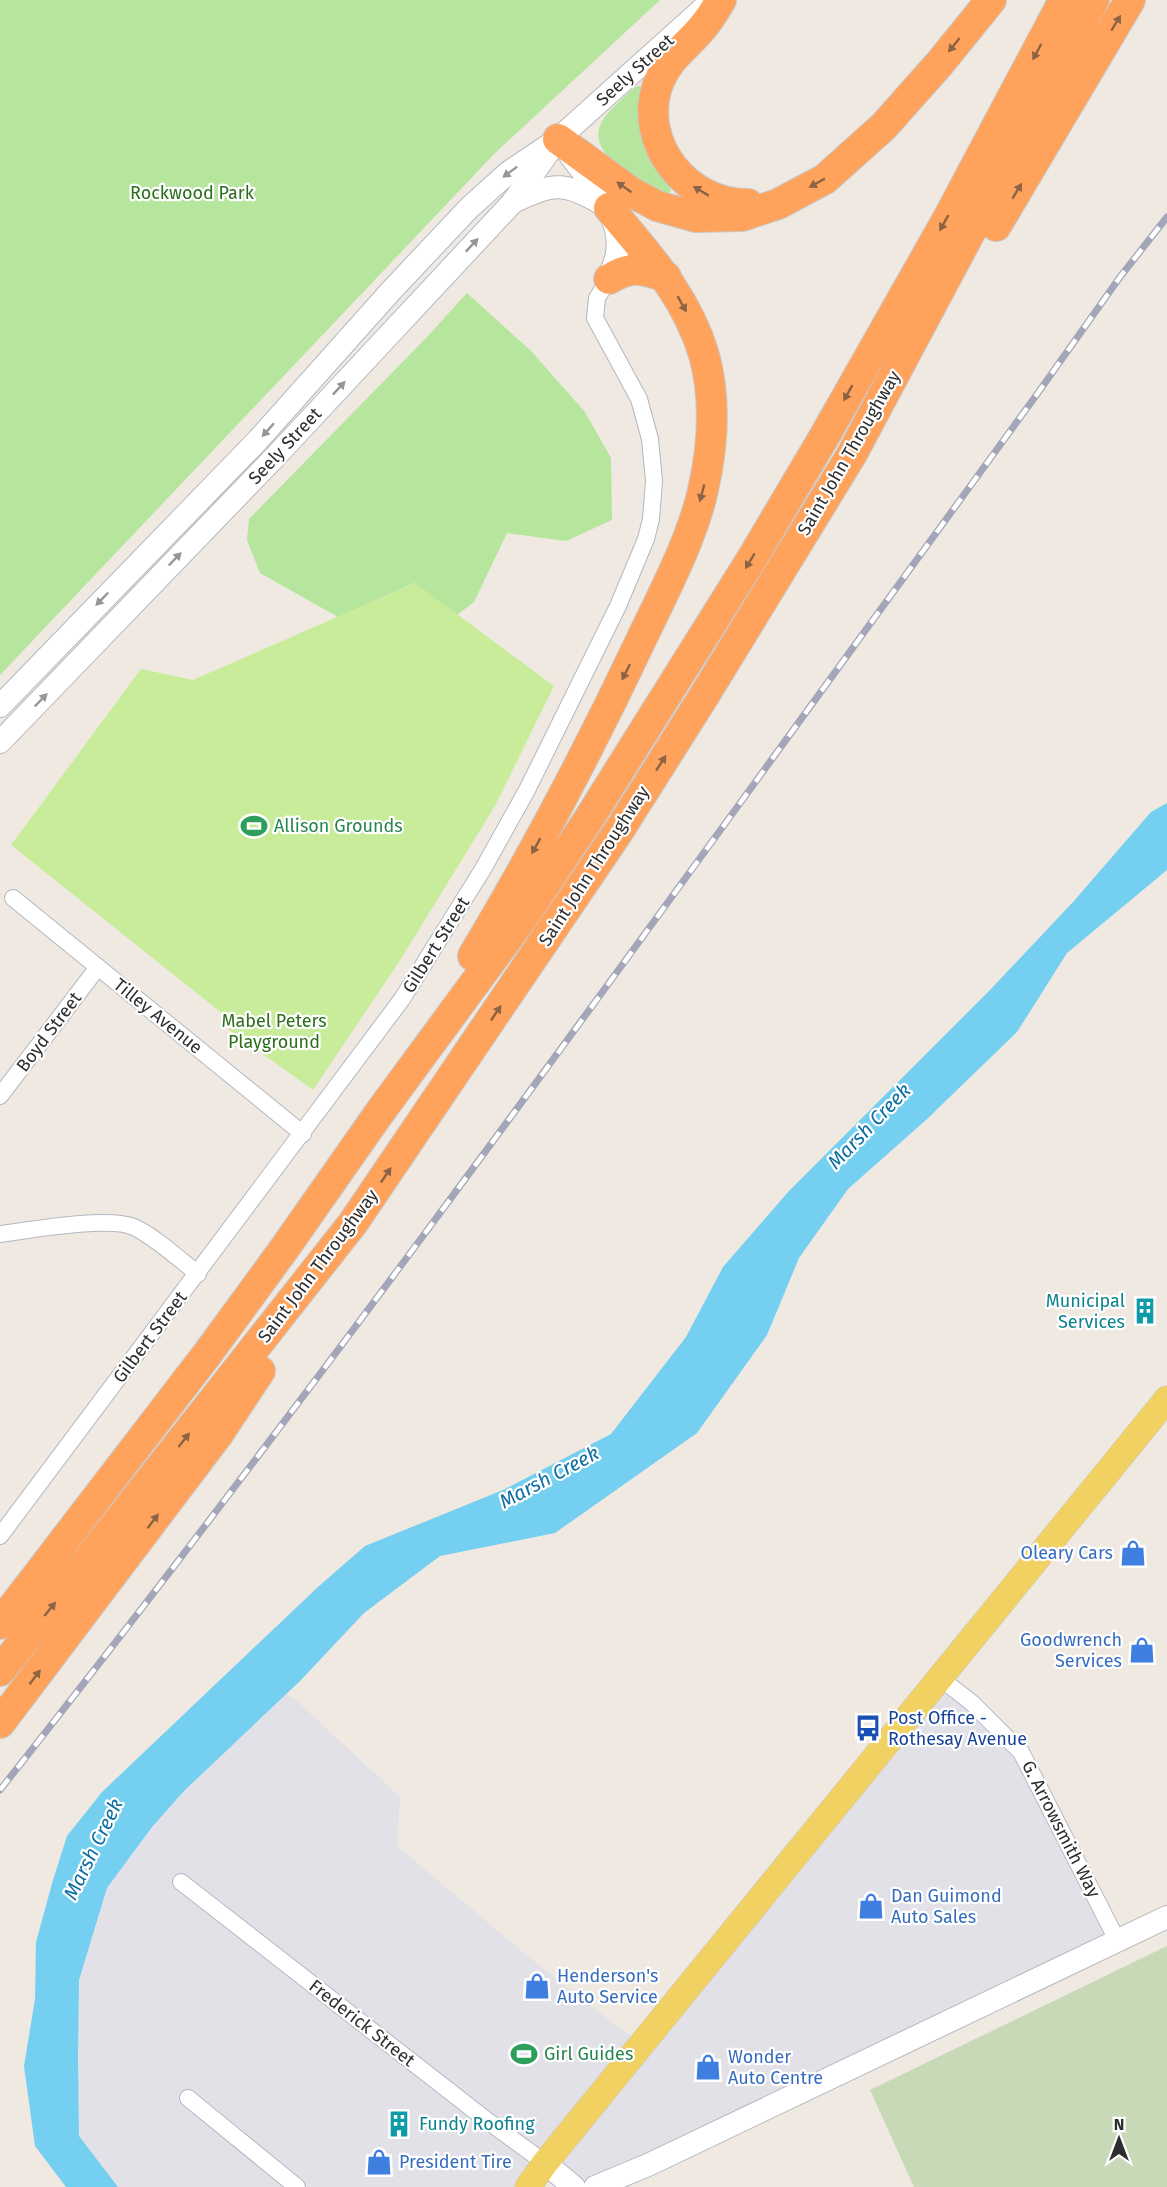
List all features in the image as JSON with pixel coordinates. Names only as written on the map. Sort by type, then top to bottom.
[{"type":"highway","points":[[721,0],[705,24],[670,60],[658,85],[654,106],[654,126],[663,154],[679,177],[707,196],[739,204],[778,204]]},
{"type":"highway","points":[[558,140],[631,192],[657,206],[696,217],[742,216],[778,204],[825,179],[884,126],[940,63],[991,0]]},
{"type":"highway","name":"Saint John Throughway","points":[[0,1624],[208,1353],[517,925],[570,846],[751,560],[824,437],[946,220],[1064,0]]},
{"type":"highway","name":"Saint John Throughway","points":[[0,1671],[353,1223],[618,832],[852,454],[1094,0]]},
{"type":"highway","points":[[852,454],[985,244],[1130,0]]},
{"type":"highway","points":[[380,1112],[505,902],[559,806],[653,616],[688,535],[699,503],[711,444],[712,401],[704,356],[687,312],[666,277],[609,208]]},
{"type":"highway","points":[[609,279],[622,271],[642,268],[666,277]]},
{"type":"highway","points":[[0,1723],[219,1433],[288,1329],[353,1223]]},
{"type":"main road","name":"Seely Street","points":[[0,706],[258,440],[469,207],[509,172],[558,140],[712,0]]},
{"type":"main road","name":"Seely Street","points":[[0,742],[275,457],[512,203],[558,140]]},
{"type":"main road","points":[[558,140],[609,208],[618,233],[617,253],[609,279]]},
{"type":"main road","points":[[512,203],[537,191],[558,187],[580,190],[609,208]]},
{"type":"main road","points":[[528,2187],[545,2163],[1167,1399]]},
{"type":"main road","points":[[595,2187],[656,2161],[1167,1917]]},
{"type":"main road","points":[[520,2187],[545,2163]]},
{"type":"main road","points":[[545,2163],[574,2187]]},
{"type":"street","name":"Gilbert Street","points":[[0,1536],[402,999],[483,869],[527,790],[597,647],[646,539],[651,519],[654,481],[646,422],[639,399],[595,318],[597,298],[609,279]]},
{"type":"street","name":"Tilley Avenue","points":[[13,898],[303,1134]]},
{"type":"street","name":"Boyd Street","points":[[0,1096],[98,967]]},
{"type":"street","points":[[0,1234],[96,1223],[124,1224],[144,1234],[198,1274]]},
{"type":"street","name":"G. Arrowsmith Way","points":[[940,1678],[972,1703],[1021,1752],[1117,1940]]},
{"type":"street","name":"Frederick Street","points":[[181,1882],[545,2163]]},
{"type":"street","points":[[188,2098],[297,2187]]},
{"type":"shaded area","points":[[940,1678],[1021,1752],[1117,1940],[648,2165],[574,2187],[545,2163],[520,2187],[118,2187],[79,2136],[79,1980],[107,1888],[152,1827],[184,1791],[286,1694],[296,1700],[400,1797],[397,1846],[524,1953],[642,2043]]},
{"type":"green space","name":"Rockwood Park","points":[[0,0],[660,0],[496,152],[0,675]]},
{"type":"green space","points":[[634,87],[642,87],[670,186],[671,191],[668,194],[659,194],[625,172],[605,152],[599,141],[599,129],[605,117]]},
{"type":"green space","points":[[467,293],[531,351],[585,412],[611,458],[612,520],[566,541],[507,533],[474,602],[457,615],[414,583],[338,617],[260,573],[247,540],[249,519]]},
{"type":"green space","name":"Allison Grounds","points":[[415,583],[554,686],[495,806],[399,962],[313,1090],[229,1030],[233,1022],[11,845],[141,669],[193,680]]},
{"type":"green space","points":[[1167,1946],[1167,2187],[914,2187],[870,2090]]},
{"type":"water","name":"Marsh Creek","points":[[1167,803],[1167,870],[1067,953],[1017,1032],[926,1120],[848,1189],[799,1258],[767,1335],[697,1433],[555,1533],[440,1556],[364,1613],[300,1681],[184,1791],[152,1827],[107,1888],[79,1980],[79,2136],[118,2187],[66,2187],[35,2146],[24,2066],[35,1999],[36,1942],[53,1880],[67,1836],[102,1792],[318,1587],[365,1546],[503,1490],[611,1434],[686,1337],[723,1267],[789,1191],[989,991],[1073,902],[1151,812]]},
{"type":"railway","points":[[0,1790],[134,1619],[395,1273],[652,924],[1120,277],[1167,217]]},
{"type":"place","name":"Allison Grounds","points":[[254,826]]},
{"type":"place","name":"Municipal Services","points":[[1145,1311]]},
{"type":"place","name":"Oleary Cars","points":[[1133,1553]]},
{"type":"place","name":"Goodwrench Services","points":[[1142,1650]]},
{"type":"place","name":"Post Office - Rothesay Avenue","points":[[868,1728]]},
{"type":"place","name":"Dan Guimond Auto Sales","points":[[871,1906]]},
{"type":"place","name":"Henderson's Auto Service","points":[[537,1986]]},
{"type":"place","name":"Girl Guides","points":[[524,2054]]},
{"type":"place","name":"Wonder Auto Centre","points":[[708,2067]]},
{"type":"place","name":"Fundy Roofing","points":[[399,2124]]},
{"type":"place","name":"President Tire","points":[[379,2162]]},
{"type":"park label","name":"Mabel Peters Playground","points":[[274,1031]]}]
